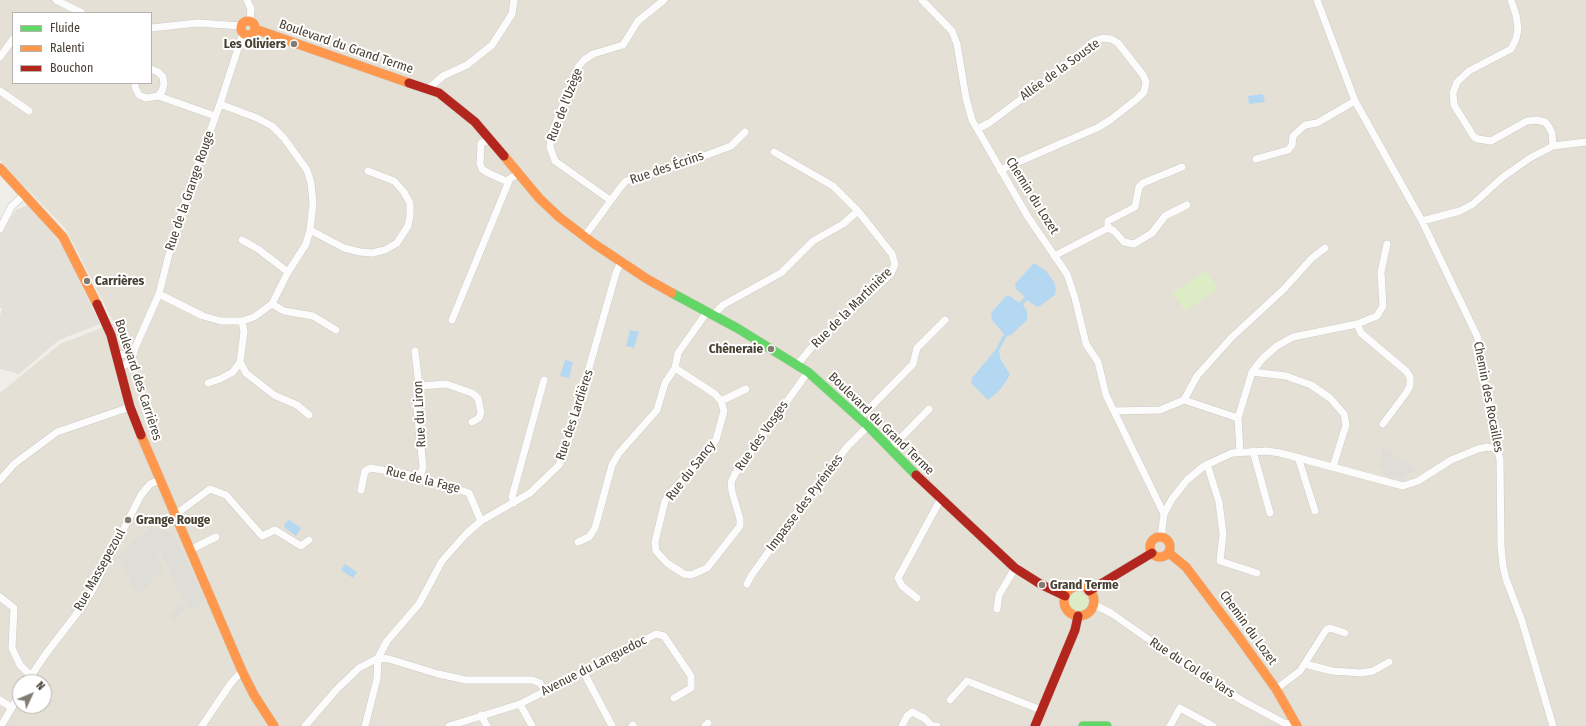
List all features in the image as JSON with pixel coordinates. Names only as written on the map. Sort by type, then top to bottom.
[{"type":"street","points":[[56,0],[80,12]]},
{"type":"street","points":[[152,28],[198,23],[242,29],[251,34],[255,29],[253,23],[250,21],[251,9],[247,0]]},
{"type":"street","points":[[428,89],[443,76],[475,60],[492,45],[512,14],[514,0]]},
{"type":"street","name":"Rue de l'Uzège","points":[[610,200],[554,160],[550,147],[551,135],[578,67],[584,60],[593,54],[623,45],[638,21],[664,0]]},
{"type":"street","name":"Chemin du Lozet","points":[[922,0],[952,31],[957,44],[968,109],[977,129],[1028,217],[1067,274],[1075,298],[1086,344],[1098,362],[1106,395],[1164,514]]},
{"type":"street","name":"Chemin des Rocailles","points":[[1317,0],[1355,101],[1422,221],[1478,338],[1482,374],[1500,460],[1501,546],[1503,566],[1506,580],[1522,621],[1553,726]]},
{"type":"street","points":[[1511,0],[1516,15],[1518,29],[1516,39],[1511,49],[1469,71],[1456,82],[1453,93],[1454,105],[1470,131],[1478,139],[1491,141],[1527,121],[1537,120],[1545,122],[1549,127],[1552,133],[1553,146]]},
{"type":"street","points":[[242,29],[243,22],[250,21]]},
{"type":"street","name":"Rue de la Grange Rouge","points":[[120,367],[132,359],[135,348],[159,294],[187,194],[220,104],[242,29]]},
{"type":"street","name":"Boulevard du Grand Terme","points":[[255,29],[428,89],[435,97],[457,112],[487,140],[514,177],[532,196],[584,237],[621,262],[662,288],[710,313],[808,372],[860,418],[941,500],[1015,568],[1042,585],[1064,596]]},
{"type":"street","name":"Allée de la Souste","points":[[977,129],[1051,77],[1094,41],[1104,38],[1111,39],[1118,43],[1143,75],[1146,82],[1144,92],[1137,100],[1110,120],[1099,127],[1000,170]]},
{"type":"street","points":[[0,57],[12,40]]},
{"type":"street","points":[[152,69],[158,72],[163,77],[164,84],[162,91],[158,96]]},
{"type":"street","points":[[135,84],[139,95],[146,98],[158,96],[215,116]]},
{"type":"street","points":[[0,91],[29,111]]},
{"type":"street","points":[[1256,159],[1288,150],[1292,145],[1294,136],[1305,125],[1317,123],[1355,101]]},
{"type":"street","points":[[159,294],[203,316],[221,321],[242,321],[262,313],[272,304],[288,272],[306,244],[310,230],[313,203],[311,183],[307,170],[297,154],[272,126],[257,118],[220,104]]},
{"type":"street","name":"Rue des Écrins","points":[[584,237],[610,200],[626,181],[675,167],[731,146],[745,132]]},
{"type":"street","points":[[452,320],[514,177],[488,173],[482,169],[480,164],[480,147],[487,140]]},
{"type":"street","points":[[1422,221],[1460,211],[1473,204],[1503,177],[1530,158],[1553,146],[1586,142]]},
{"type":"street","points":[[578,542],[589,537],[595,528],[612,465],[619,453],[657,410],[665,383],[675,368],[678,353],[710,313],[781,273],[813,241],[843,224],[858,211],[833,186],[774,152]]},
{"type":"street","points":[[1108,228],[1108,221],[1135,207],[1139,187],[1143,183],[1182,167]]},
{"type":"street","name":"Boulevard des Carrières","points":[[0,168],[57,230],[68,246],[106,321],[117,355],[130,407],[151,462],[176,514],[242,671],[254,695],[274,726]]},
{"type":"street","points":[[310,230],[344,248],[360,252],[379,251],[397,243],[408,226],[410,203],[404,192],[394,181],[368,171]]},
{"type":"street","points":[[0,229],[11,208],[24,195]]},
{"type":"street","points":[[1108,228],[1114,231],[1124,242],[1134,244],[1152,233],[1165,216],[1187,204]]},
{"type":"street","name":"Rue de la Martinière","points":[[797,365],[803,357],[894,269],[895,264],[892,254],[858,211]]},
{"type":"street","points":[[1054,256],[1108,228]]},
{"type":"street","points":[[242,240],[258,249],[288,272]]},
{"type":"street","points":[[1240,452],[1238,418],[1252,372],[1263,358],[1277,346],[1293,337],[1357,324],[1376,317],[1383,306],[1381,272],[1387,244]]},
{"type":"street","points":[[1114,411],[1160,410],[1184,400],[1197,376],[1231,338],[1284,289],[1312,258],[1325,248]]},
{"type":"street","name":"Rue des Lardières","points":[[378,658],[387,641],[419,604],[442,562],[466,534],[481,521],[514,503],[535,489],[551,475],[559,465],[566,449],[616,273],[621,262]]},
{"type":"street","points":[[272,304],[284,311],[313,316],[336,330]]},
{"type":"street","points":[[860,418],[913,364],[917,348],[945,320]]},
{"type":"street","points":[[208,383],[220,380],[233,372],[240,362],[244,332],[242,321]]},
{"type":"street","points":[[1357,324],[1361,333],[1406,371],[1410,377],[1410,386],[1406,393],[1383,424]]},
{"type":"street","points":[[117,355],[128,354],[135,348]]},
{"type":"street","name":"Rue du Liron","points":[[415,351],[419,386],[417,409],[423,467],[420,477]]},
{"type":"street","points":[[240,362],[246,373],[258,383],[274,395],[297,405],[309,415]]},
{"type":"street","points":[[675,368],[715,394],[721,401],[746,389]]},
{"type":"street","name":"Rue des Vosges","points":[[667,563],[684,574],[691,575],[707,568],[740,526],[740,519],[732,492],[731,482],[735,474],[808,372]]},
{"type":"street","points":[[1252,372],[1286,376],[1311,385],[1330,398],[1344,414],[1346,425],[1333,467]]},
{"type":"street","points":[[514,503],[512,497],[544,380]]},
{"type":"street","points":[[419,386],[446,384],[472,393],[478,398],[481,412],[479,418],[472,422]]},
{"type":"street","points":[[1184,400],[1238,418]]},
{"type":"street","name":"Rue du Sancy","points":[[667,563],[656,551],[655,542],[665,501],[672,490],[710,449],[716,440],[724,411],[721,401]]},
{"type":"street","points":[[0,480],[14,464],[57,432],[130,407]]},
{"type":"street","points":[[891,448],[929,409]]},
{"type":"street","name":"Impasse des Pyrénées","points":[[747,584],[751,576],[847,446],[868,426]]},
{"type":"street","points":[[1161,537],[1161,526],[1164,514],[1172,499],[1186,480],[1207,464],[1223,456],[1240,452],[1267,451],[1298,457],[1403,486],[1418,481],[1451,460],[1478,449],[1487,447],[1498,449]]},
{"type":"street","points":[[1253,451],[1270,514]]},
{"type":"street","points":[[1298,457],[1315,511]]},
{"type":"street","points":[[1207,464],[1219,502],[1223,534],[1220,561],[1257,573]]},
{"type":"street","name":"Rue de la Fage","points":[[361,490],[365,471],[371,468],[420,477],[470,493],[481,521]]},
{"type":"street","name":"Rue Massepezoul","points":[[33,674],[92,591],[141,495],[150,484],[160,480]]},
{"type":"street","points":[[176,514],[210,489],[226,495],[262,536],[275,530],[301,546],[309,540]]},
{"type":"street","points":[[917,598],[902,586],[898,578],[899,573],[941,500]]},
{"type":"street","points":[[190,550],[216,537]]},
{"type":"street","points":[[1161,537],[1170,543],[1169,553],[1162,558],[1154,556],[1150,546],[1152,542],[1161,537]]},
{"type":"street","points":[[1089,591],[1152,553]]},
{"type":"street","name":"Chemin du Lozet","points":[[1169,553],[1180,561],[1193,575],[1276,689],[1296,724]]},
{"type":"street","points":[[997,609],[999,595],[1015,568]]},
{"type":"street","points":[[1078,586],[1089,591],[1093,604],[1086,614],[1078,616],[1068,612],[1064,602],[1064,596],[1070,589],[1078,586]]},
{"type":"street","points":[[0,597],[14,608],[12,648],[26,674]]},
{"type":"street","name":"Rue du Col de Vars","points":[[1093,604],[1110,613],[1188,667],[1243,701],[1286,724],[1296,724]]},
{"type":"street","points":[[1035,726],[1075,630],[1078,616]]},
{"type":"street","points":[[1276,689],[1300,671],[1326,630],[1330,628],[1345,633]]},
{"type":"street","name":"Avenue du Languedoc","points":[[449,726],[520,704],[656,634],[664,636],[691,676],[692,688],[674,698]]},
{"type":"street","points":[[305,726],[337,689],[359,668],[378,658],[389,659],[438,674],[466,680],[532,680],[540,684],[545,691]]},
{"type":"street","points":[[364,726],[377,679],[378,658]]},
{"type":"street","points":[[1305,664],[1332,671],[1361,673],[1373,671],[1389,662]]},
{"type":"street","points":[[202,726],[231,683],[242,671]]},
{"type":"street","points":[[583,671],[612,726]]},
{"type":"street","points":[[950,700],[967,681],[1041,710]]},
{"type":"street","points":[[0,700],[12,708],[0,726]]},
{"type":"street","points":[[520,704],[532,726]]},
{"type":"street","points":[[1170,726],[1180,708],[1213,726]]},
{"type":"street","points":[[902,726],[907,716],[912,712],[924,718],[929,725],[937,726]]},
{"type":"street","points":[[481,715],[487,726]]},
{"type":"street","points":[[1083,726],[1107,726]]},
{"type":"shaded area","points":[[0,0],[1586,0],[1586,726],[0,726],[0,393],[60,344],[114,323],[65,228],[0,160]]},
{"type":"shaded area","points":[[28,205],[63,246],[100,324],[59,340],[19,374],[0,369],[0,316],[2,308],[0,308],[0,233],[16,210]]},
{"type":"shaded area","points":[[1383,450],[1392,452],[1397,458],[1405,460],[1417,470],[1405,475],[1404,481],[1382,474],[1383,469],[1378,467]]},
{"type":"shaded area","points":[[151,528],[172,532],[205,599],[192,611],[182,599],[159,549],[157,550],[163,570],[153,578],[140,594],[129,586],[130,580],[118,557],[135,540]]},
{"type":"shaded area","points":[[181,603],[186,608],[174,622],[169,616]]},
{"type":"green space","points":[[1206,271],[1218,289],[1185,311],[1173,293]]},
{"type":"green space","points":[[1078,592],[1085,595],[1088,602],[1085,609],[1078,612],[1071,609],[1068,602],[1071,595]]},
{"type":"water","points":[[1263,94],[1265,102],[1249,104],[1248,96]]},
{"type":"water","points":[[1034,263],[1046,271],[1054,282],[1056,290],[1055,295],[1037,307],[1027,300],[1023,305],[1027,311],[1027,320],[1011,335],[1007,336],[999,350],[1000,358],[1010,375],[1000,390],[988,400],[971,383],[972,378],[996,349],[1004,334],[992,320],[991,313],[1006,296],[1010,296],[1019,303],[1025,297],[1016,289],[1015,284]]},
{"type":"water","points":[[630,330],[639,332],[634,348],[626,346]]},
{"type":"water","points":[[565,360],[573,362],[569,378],[560,376]]},
{"type":"water","points":[[289,520],[301,528],[296,536],[284,527],[285,523]]},
{"type":"water","points":[[345,564],[357,572],[353,578],[341,570]]},
{"type":"traffic: fast","points":[[672,293],[737,328],[808,372],[868,426],[916,475]]},
{"type":"traffic: fast","points":[[1083,726],[1107,726]]},
{"type":"traffic: slow","points":[[245,21],[251,21],[255,25],[255,28],[255,31],[251,35],[245,35],[241,31],[241,25],[245,21]]},
{"type":"traffic: slow","points":[[255,29],[409,83]]},
{"type":"traffic: slow","points":[[504,156],[539,198],[559,217],[593,243],[647,279],[672,293]]},
{"type":"traffic: slow","points":[[0,168],[63,237],[97,304]]},
{"type":"traffic: slow","points":[[141,435],[242,671],[254,695],[274,726]]},
{"type":"traffic: slow","points":[[1160,537],[1167,540],[1170,547],[1167,554],[1160,557],[1153,554],[1150,547],[1153,540],[1160,537]]},
{"type":"traffic: slow","points":[[1169,553],[1186,567],[1238,636],[1276,689],[1297,726]]},
{"type":"traffic: slow","points":[[1079,586],[1085,587],[1093,595],[1094,601],[1093,607],[1085,615],[1079,616],[1073,615],[1065,607],[1064,601],[1065,595],[1073,587],[1079,586]]},
{"type":"traffic: jam","points":[[409,83],[439,93],[475,122],[504,156]]},
{"type":"traffic: jam","points":[[97,304],[111,335],[130,407],[141,435]]},
{"type":"traffic: jam","points":[[916,475],[1015,568],[1042,585],[1065,596]]},
{"type":"traffic: jam","points":[[1089,591],[1152,553]]},
{"type":"traffic: jam","points":[[1035,726],[1075,630],[1078,616]]},
{"type":"place","name":"Les Oliviers","points":[[294,44]]},
{"type":"place","name":"Carrières","points":[[87,281]]},
{"type":"place","name":"Chêneraie","points":[[771,349]]},
{"type":"place","name":"Grange Rouge","points":[[128,520]]},
{"type":"place","name":"Grand Terme","points":[[1042,585]]}]
